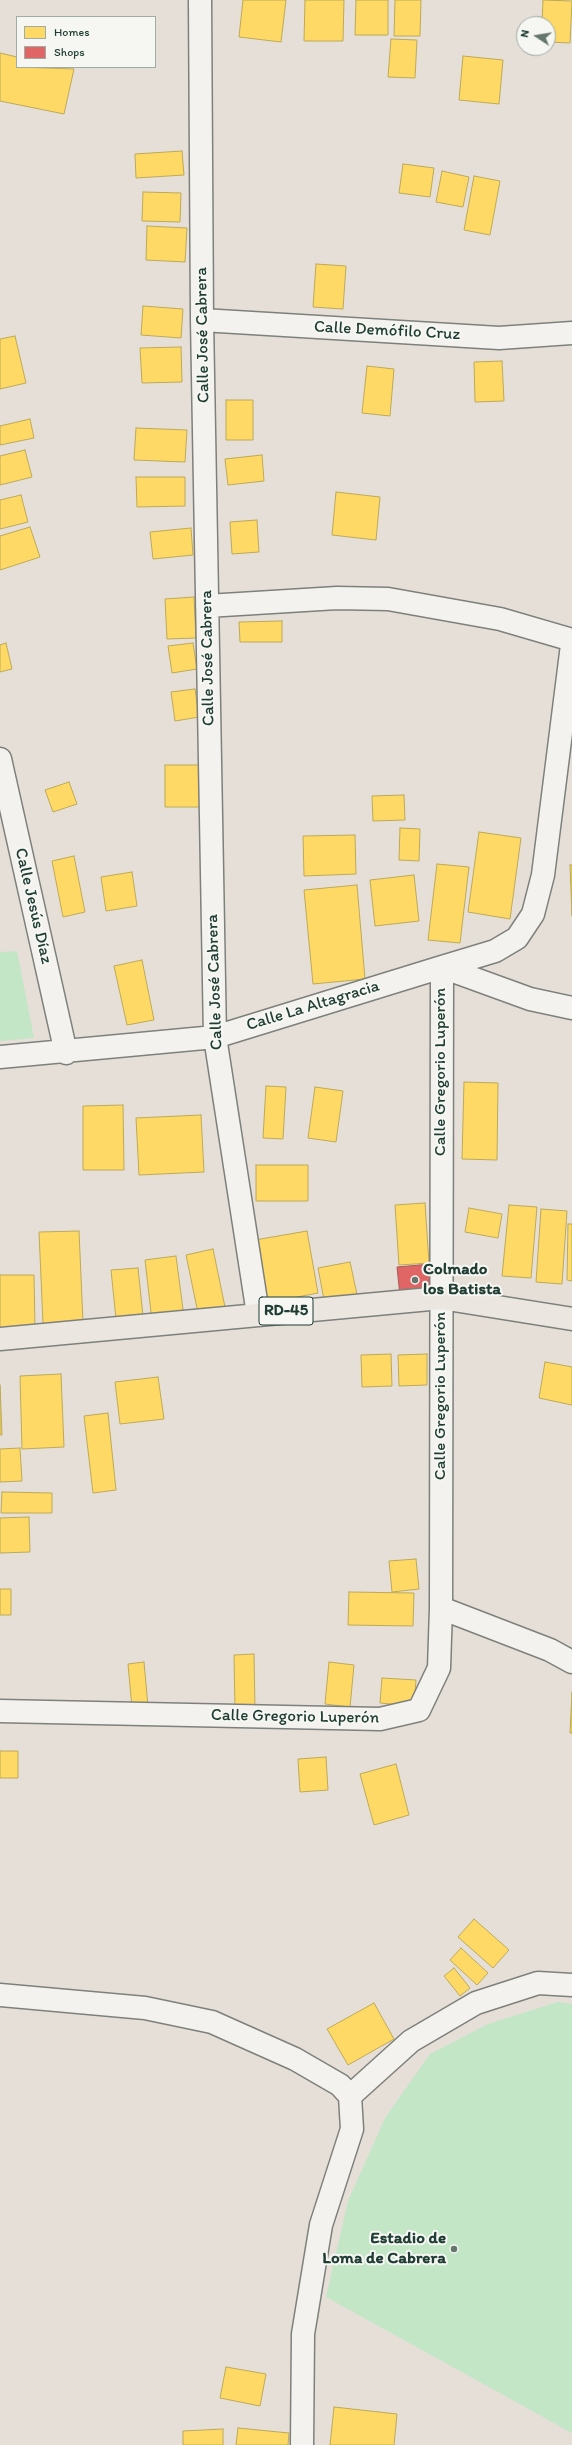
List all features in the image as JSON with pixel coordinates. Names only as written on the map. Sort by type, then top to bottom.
[{"type":"main road","name":"RD-45","points":[[0,1339],[441,1298],[572,1319]]},
{"type":"street","name":"Calle José Cabrera","points":[[200,0],[202,320],[215,1036],[258,1314]]},
{"type":"street","name":"Calle Demófilo Cruz","points":[[202,320],[499,338],[572,333]]},
{"type":"street","points":[[207,606],[337,598],[388,599],[500,619],[572,640]]},
{"type":"street","name":"Calle Gregorio Luperón","points":[[0,1711],[380,1719],[419,1710],[439,1668],[441,1608],[442,967],[495,951],[517,938],[533,914],[543,875],[572,645]]},
{"type":"street","name":"Calle Jesús Díaz","points":[[0,759],[66,1053]]},
{"type":"street","points":[[442,967],[530,999],[572,1008]]},
{"type":"street","name":"Calle La Altagracia","points":[[0,1057],[66,1053],[215,1036],[442,967]]},
{"type":"street","points":[[441,1608],[550,1650],[572,1662]]},
{"type":"street","points":[[350,2096],[411,2041],[476,2003],[538,1983],[572,1985]]},
{"type":"street","points":[[0,1995],[145,2008],[212,2022],[295,2060],[340,2085],[350,2096],[352,2129],[321,2225],[303,2334],[302,2445]]},
{"type":"green space","points":[[17,951],[34,1038],[0,1041],[0,952]]},
{"type":"green space","name":"Estadio de Loma de Cabrera","points":[[558,2002],[572,2004],[572,2433],[326,2297],[348,2201],[385,2118],[430,2054],[488,2024]]},
{"type":"building: Homes","points":[[243,0],[286,0],[281,42],[239,37]]},
{"type":"building: Homes","points":[[305,0],[344,0],[343,41],[304,41]]},
{"type":"building: Homes","points":[[356,0],[388,0],[388,35],[355,35]]},
{"type":"building: Homes","points":[[395,0],[421,0],[420,36],[394,36]]},
{"type":"building: Homes","points":[[543,0],[572,1],[570,43],[556,42],[556,16],[542,16]]},
{"type":"building: Homes","points":[[391,39],[417,40],[415,78],[388,77]]},
{"type":"building: Homes","points":[[0,53],[16,57],[16,68],[74,69],[64,114],[0,101]]},
{"type":"building: Homes","points":[[463,56],[503,60],[499,104],[459,100]]},
{"type":"building: Homes","points":[[182,151],[184,175],[136,178],[135,154]]},
{"type":"building: Homes","points":[[403,164],[434,168],[430,197],[399,193]]},
{"type":"building: Homes","points":[[442,171],[469,177],[463,207],[436,202]]},
{"type":"building: Homes","points":[[474,176],[500,181],[490,235],[464,230]]},
{"type":"building: Homes","points":[[143,192],[181,193],[180,222],[142,221]]},
{"type":"building: Homes","points":[[147,226],[187,228],[185,262],[146,260]]},
{"type":"building: Homes","points":[[316,264],[346,266],[343,309],[313,307]]},
{"type":"building: Homes","points":[[143,306],[183,309],[181,338],[141,335]]},
{"type":"building: Homes","points":[[15,336],[26,383],[0,389],[0,339]]},
{"type":"building: Homes","points":[[181,347],[182,382],[142,383],[140,348]]},
{"type":"building: Homes","points":[[502,361],[504,401],[475,402],[474,362]]},
{"type":"building: Homes","points":[[367,366],[394,369],[390,416],[362,413]]},
{"type":"building: Homes","points":[[226,400],[253,400],[253,440],[226,440]]},
{"type":"building: Homes","points":[[30,419],[34,438],[0,445],[0,426]]},
{"type":"building: Homes","points":[[136,428],[187,430],[185,462],[134,460]]},
{"type":"building: Homes","points":[[25,450],[32,477],[0,485],[0,456]]},
{"type":"building: Homes","points":[[262,455],[264,481],[228,485],[225,459]]},
{"type":"building: Homes","points":[[136,477],[185,477],[185,506],[137,507]]},
{"type":"building: Homes","points":[[336,492],[380,497],[376,540],[332,535]]},
{"type":"building: Homes","points":[[21,495],[28,522],[0,529],[0,500]]},
{"type":"building: Homes","points":[[257,520],[259,552],[232,554],[230,522]]},
{"type":"building: Homes","points":[[30,527],[40,557],[0,570],[0,536]]},
{"type":"building: Homes","points":[[191,528],[193,555],[153,559],[150,532]]},
{"type":"building: Homes","points":[[194,597],[196,638],[167,639],[165,599]]},
{"type":"building: Homes","points":[[282,621],[282,642],[240,642],[239,622]]},
{"type":"building: Homes","points":[[6,643],[12,669],[0,672],[0,645]]},
{"type":"building: Homes","points":[[193,643],[197,669],[172,673],[168,646]]},
{"type":"building: Homes","points":[[195,689],[199,717],[175,721],[171,692]]},
{"type":"building: Homes","points":[[165,765],[199,765],[200,807],[165,807]]},
{"type":"building: Homes","points":[[69,782],[77,804],[53,812],[45,790]]},
{"type":"building: Homes","points":[[404,795],[405,820],[373,821],[372,796]]},
{"type":"building: Homes","points":[[400,828],[420,829],[419,861],[399,860]]},
{"type":"building: Homes","points":[[479,832],[521,838],[510,919],[468,912]]},
{"type":"building: Homes","points":[[355,835],[356,874],[304,876],[303,836]]},
{"type":"building: Homes","points":[[74,856],[85,912],[63,917],[52,861]]},
{"type":"building: Homes","points":[[437,864],[469,867],[460,943],[428,940]]},
{"type":"building: Homes","points":[[570,865],[572,865],[572,916]]},
{"type":"building: Homes","points":[[132,872],[137,906],[106,911],[101,877]]},
{"type":"building: Homes","points":[[414,875],[419,921],[375,926],[370,880]]},
{"type":"building: Homes","points":[[357,885],[365,979],[313,984],[304,890]]},
{"type":"building: Homes","points":[[142,960],[154,1020],[127,1025],[114,966]]},
{"type":"building: Homes","points":[[464,1082],[498,1083],[497,1160],[462,1159]]},
{"type":"building: Homes","points":[[266,1086],[286,1087],[283,1139],[263,1138]]},
{"type":"building: Homes","points":[[315,1087],[343,1091],[336,1142],[308,1138]]},
{"type":"building: Homes","points":[[123,1105],[124,1170],[83,1170],[83,1106]]},
{"type":"building: Homes","points":[[201,1115],[204,1172],[139,1175],[136,1118]]},
{"type":"building: Homes","points":[[256,1165],[308,1165],[308,1201],[256,1201]]},
{"type":"building: Homes","points":[[425,1203],[429,1263],[399,1265],[395,1205]]},
{"type":"building: Homes","points":[[509,1205],[537,1207],[531,1278],[502,1276]]},
{"type":"building: Homes","points":[[469,1208],[502,1214],[498,1238],[465,1232]]},
{"type":"building: Homes","points":[[541,1209],[567,1211],[562,1284],[536,1282]]},
{"type":"building: Homes","points":[[568,1224],[572,1224],[572,1281],[567,1280]]},
{"type":"building: Homes","points":[[79,1231],[83,1322],[43,1324],[39,1232]]},
{"type":"building: Homes","points":[[307,1231],[318,1293],[266,1303],[255,1240]]},
{"type":"building: Homes","points":[[213,1249],[225,1307],[198,1313],[186,1255]]},
{"type":"building: Homes","points":[[176,1256],[184,1317],[152,1321],[145,1260]]},
{"type":"building: Homes","points":[[350,1262],[358,1299],[325,1305],[318,1268]]},
{"type":"building: Homes","points":[[138,1268],[143,1316],[116,1319],[111,1270]]},
{"type":"building: Homes","points":[[0,1275],[34,1275],[35,1328],[0,1329]]},
{"type":"building: Homes","points":[[391,1354],[392,1386],[362,1387],[361,1355]]},
{"type":"building: Homes","points":[[427,1354],[427,1385],[399,1386],[398,1355]]},
{"type":"building: Homes","points":[[545,1362],[572,1367],[572,1405],[539,1398]]},
{"type":"building: Homes","points":[[61,1374],[64,1447],[22,1449],[20,1376]]},
{"type":"building: Homes","points":[[158,1377],[164,1419],[120,1424],[115,1382]]},
{"type":"building: Homes","points":[[0,1385],[2,1435],[0,1435]]},
{"type":"building: Homes","points":[[108,1413],[116,1490],[93,1493],[84,1416]]},
{"type":"building: Homes","points":[[20,1448],[22,1481],[0,1482],[0,1449]]},
{"type":"building: Homes","points":[[2,1492],[52,1493],[52,1513],[1,1513]]},
{"type":"building: Homes","points":[[29,1517],[30,1552],[0,1553],[0,1518]]},
{"type":"building: Homes","points":[[416,1559],[419,1589],[392,1592],[389,1561]]},
{"type":"building: Homes","points":[[0,1589],[11,1589],[11,1615],[0,1615]]},
{"type":"building: Homes","points":[[349,1592],[414,1593],[413,1626],[348,1625]]},
{"type":"building: Homes","points":[[254,1654],[255,1709],[235,1710],[234,1655]]},
{"type":"building: Homes","points":[[144,1662],[148,1706],[132,1708],[128,1664]]},
{"type":"building: Homes","points":[[329,1662],[354,1665],[350,1707],[325,1704]]},
{"type":"building: Homes","points":[[382,1678],[416,1680],[414,1706],[380,1703]]},
{"type":"building: Homes","points":[[572,1692],[572,1733],[570,1733]]},
{"type":"building: Homes","points":[[0,1751],[18,1751],[18,1778],[0,1778]]},
{"type":"building: Homes","points":[[326,1757],[328,1790],[300,1792],[298,1759]]},
{"type":"building: Homes","points":[[396,1764],[409,1815],[374,1825],[360,1774]]},
{"type":"building: Homes","points":[[474,1919],[509,1950],[493,1968],[458,1937]]},
{"type":"building: Homes","points":[[461,1948],[488,1973],[477,1985],[450,1960]]},
{"type":"building: Homes","points":[[454,1968],[470,1988],[460,1996],[444,1976]]},
{"type":"building: Homes","points":[[374,2003],[394,2039],[348,2065],[327,2029]]},
{"type":"building: Homes","points":[[226,2367],[266,2374],[260,2406],[220,2398]]},
{"type":"building: Homes","points":[[334,2407],[397,2414],[394,2445],[330,2445]]},
{"type":"building: Homes","points":[[238,2428],[289,2433],[288,2445],[236,2445]]},
{"type":"building: Homes","points":[[223,2429],[223,2445],[183,2445],[183,2431]]},
{"type":"building: Shops","name":"Colmado los Batista","points":[[431,1264],[434,1293],[400,1296],[397,1267]]},
{"type":"place","name":"Colmado los Batista","points":[[415,1280]]},
{"type":"place","name":"Estadio de Loma de Cabrera","points":[[454,2249]]}]
